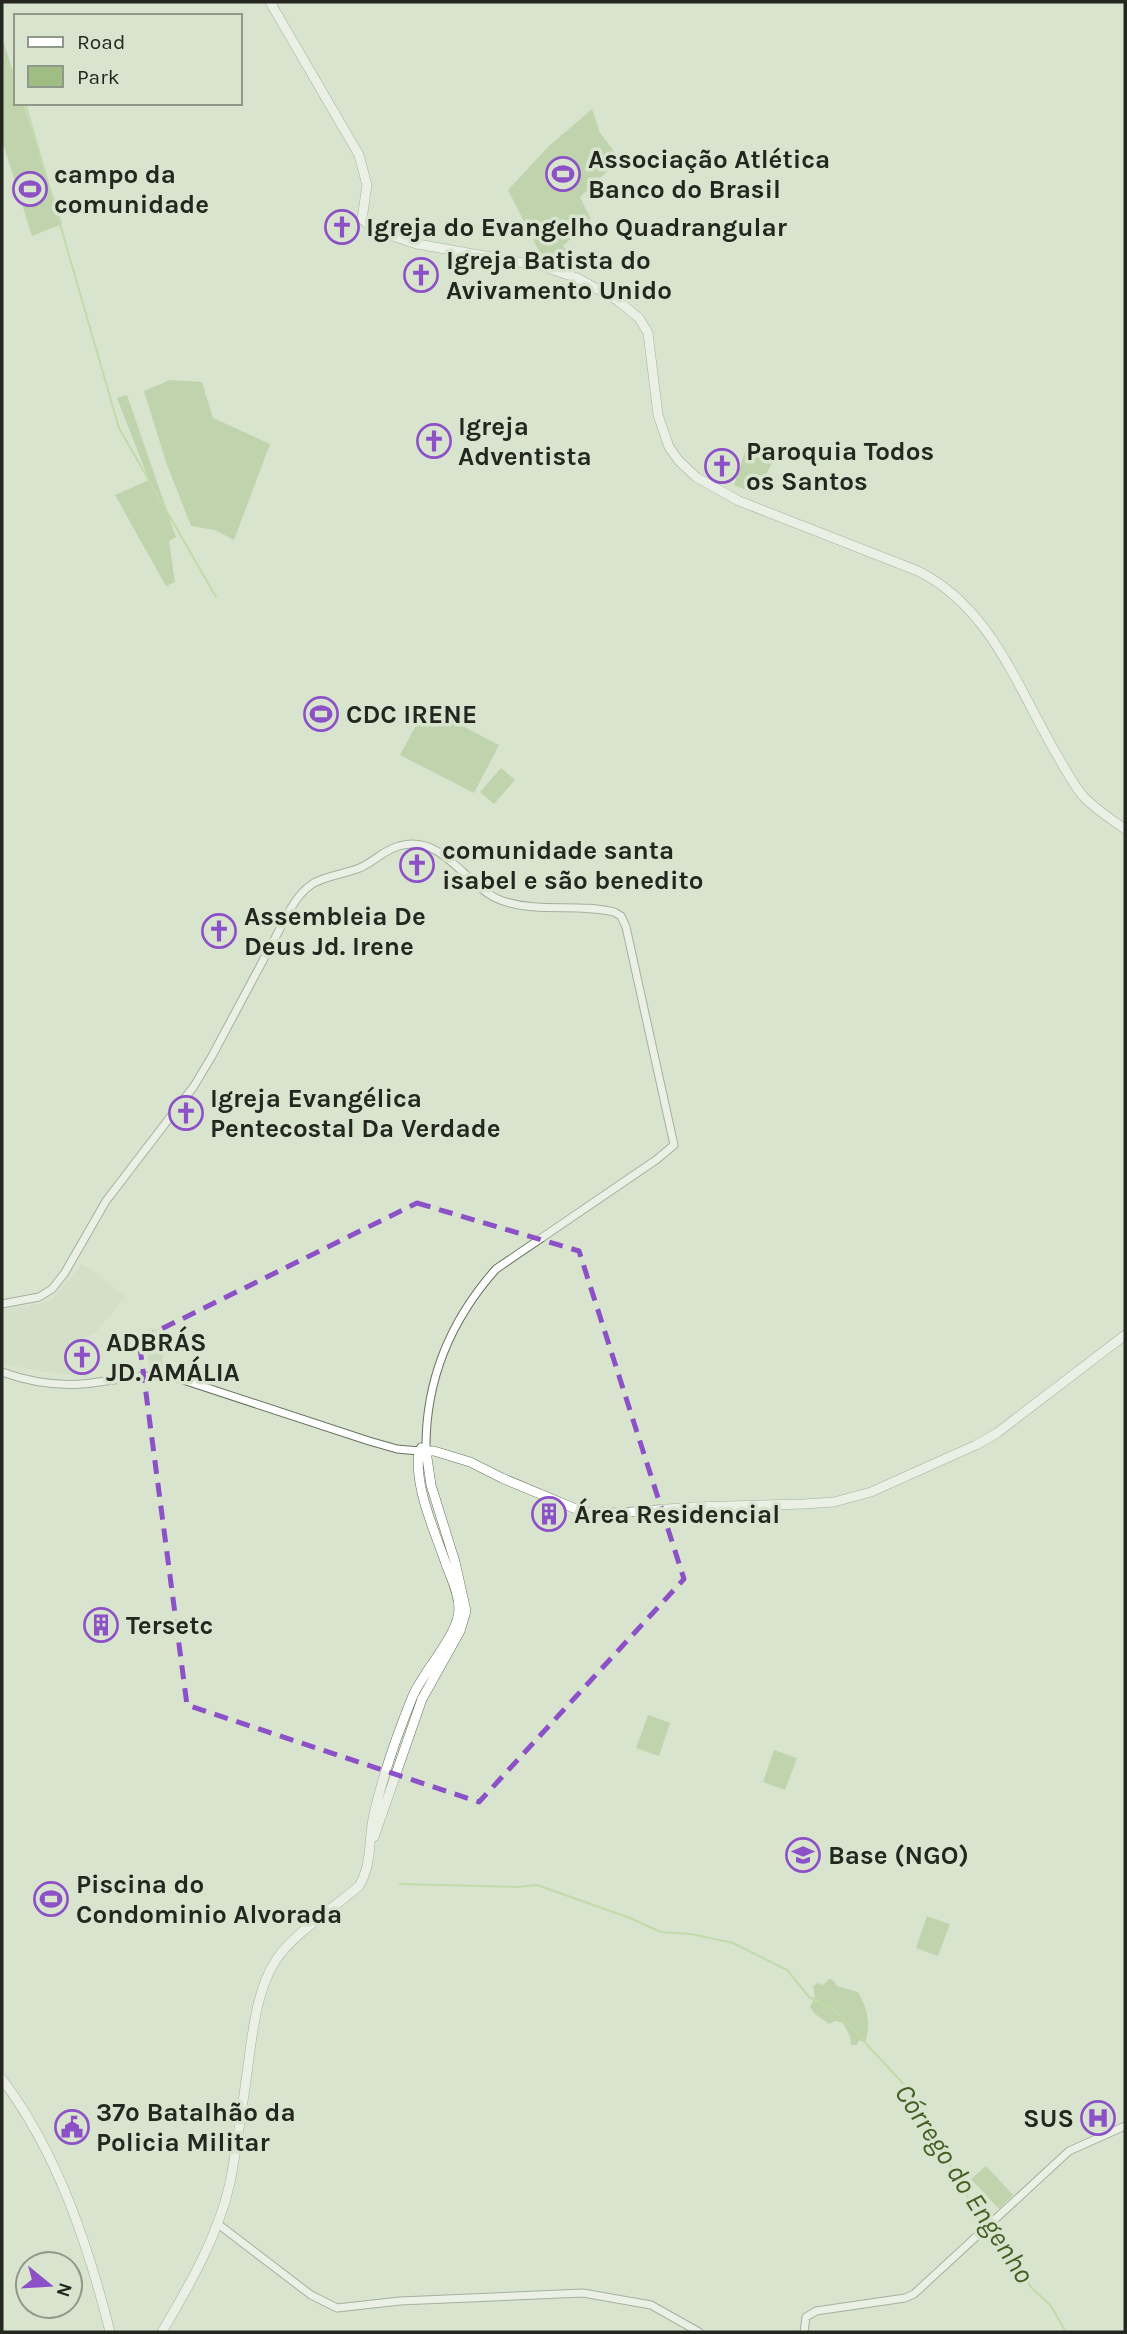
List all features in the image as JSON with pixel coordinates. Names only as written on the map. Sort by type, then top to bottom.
[{"type":"main road","points":[[270,2],[296,50],[352,140],[365,171],[367,185],[362,219],[381,233],[417,244],[542,266],[577,278],[617,300],[642,322],[648,333],[662,429],[674,454],[696,477],[763,512],[938,581],[982,622],[1080,792],[1091,805],[1125,829]]},
{"type":"main road","points":[[162,2332],[218,2224],[229,2183],[253,2029],[269,1973],[290,1943],[359,1886],[367,1869],[376,1806],[414,1693],[458,1617],[456,1590],[426,1505],[418,1466],[422,1451],[449,1455],[470,1462],[502,1478],[587,1512],[619,1513],[692,1507],[834,1502],[872,1492],[986,1439],[1125,1335]]},
{"type":"main road","points":[[2,2079],[30,2120],[59,2180],[93,2269],[110,2332]]},
{"type":"street","points":[[2,1304],[38,1297],[52,1289],[64,1274],[106,1201],[184,1101],[206,1066],[301,891],[309,884],[366,865],[399,846],[413,845],[434,850],[444,856],[487,893],[504,902],[538,907],[610,911],[621,916],[626,927],[674,1145],[496,1269],[440,1356],[430,1397],[422,1451],[397,1449],[369,1441],[174,1377],[143,1375],[68,1384],[40,1382],[2,1373]]},
{"type":"street","points":[[804,2332],[806,2317],[816,2311],[905,2298],[914,2294],[1069,2151],[1125,2126]]},
{"type":"street","points":[[218,2224],[311,2295],[337,2308],[400,2301],[592,2294],[651,2305],[698,2332]]},
{"type":"highlighted area","points":[[417,1203],[579,1251],[684,1579],[479,1802],[187,1705],[139,1340]]},
{"type":"shaded area","points":[[82,1264],[126,1296],[94,1334],[84,1337],[82,1357],[89,1372],[74,1375],[2,1364],[2,1310],[50,1302]]},
{"type":"shaded area","points":[[160,1329],[164,1368],[150,1367],[143,1330]]},
{"type":"green space","points":[[2,37],[14,75],[14,105],[24,105],[62,224],[32,236],[2,140]]},
{"type":"green space","name":"Associação Atlética Banco do Brasil","points":[[592,109],[600,133],[620,159],[580,197],[591,220],[563,246],[568,252],[556,265],[542,257],[508,190],[549,146]]},
{"type":"green space","points":[[170,380],[202,382],[213,418],[270,444],[234,540],[215,530],[191,526],[166,462],[144,391]]},
{"type":"green space","points":[[127,395],[176,537],[169,541],[175,582],[166,586],[115,495],[149,480],[117,398]]},
{"type":"green space","points":[[748,443],[778,452],[756,494],[734,485]]},
{"type":"green space","points":[[426,707],[499,745],[474,793],[400,755]]},
{"type":"green space","points":[[501,768],[515,780],[494,804],[480,792]]},
{"type":"green space","points":[[648,1715],[670,1723],[659,1756],[636,1748]]},
{"type":"green space","points":[[774,1750],[797,1758],[785,1790],[763,1782]]},
{"type":"green space","points":[[927,1916],[950,1924],[938,1956],[916,1948]]},
{"type":"green space","points":[[829,1979],[837,1986],[858,1992],[868,2017],[865,2043],[859,2040],[857,2045],[851,2045],[850,2036],[843,2023],[835,2021],[829,2024],[810,2007],[815,1997],[813,1986],[818,1983],[823,1985]]},
{"type":"green space","points":[[986,2166],[1013,2195],[999,2209],[971,2179]]},
{"type":"waterway","points":[[2,54],[14,73]]},
{"type":"waterway","points":[[26,105],[119,428],[216,597]]},
{"type":"waterway","name":"Córrego do Engenho","points":[[400,1884],[517,1887],[537,1885],[630,1918],[661,1932],[691,1934],[733,1943],[787,1970],[809,1997],[836,2011],[910,2091],[970,2201],[987,2222]]},
{"type":"waterway","name":"Córrego do Engenho","points":[[991,2226],[1016,2259],[1030,2286],[1051,2306],[1066,2332]]},
{"type":"place","name":"Associação Atlética Banco do Brasil","points":[[563,174]]},
{"type":"place","name":"campo da comunidade","points":[[30,189]]},
{"type":"place","name":"Igreja do Evangelho Quadrangular","points":[[342,227]]},
{"type":"place","name":"Igreja Batista do Avivamento Unido","points":[[421,275]]},
{"type":"place","name":"Igreja Adventista","points":[[434,441]]},
{"type":"place","name":"Paroquia Todos os Santos","points":[[722,466]]},
{"type":"place","name":"CDC IRENE","points":[[321,714]]},
{"type":"place","name":"comunidade santa isabel e são benedito","points":[[417,865]]},
{"type":"place","name":"Assembleia De Deus Jd. Irene","points":[[219,931]]},
{"type":"place","name":"Igreja Evangélica Pentecostal Da Verdade","points":[[186,1113]]},
{"type":"place","name":"ADBRÁS JD. AMÁLIA","points":[[82,1357]]},
{"type":"place","name":"Área Residencial","points":[[549,1514]]},
{"type":"place","name":"Tersetc","points":[[101,1625]]},
{"type":"place","name":"Base (NGO)","points":[[803,1855]]},
{"type":"place","name":"Piscina do Condominio Alvorada","points":[[51,1899]]},
{"type":"place","name":"SUS","points":[[1098,2118]]},
{"type":"place","name":"37º Batalhão da Policia Militar","points":[[72,2127]]}]
